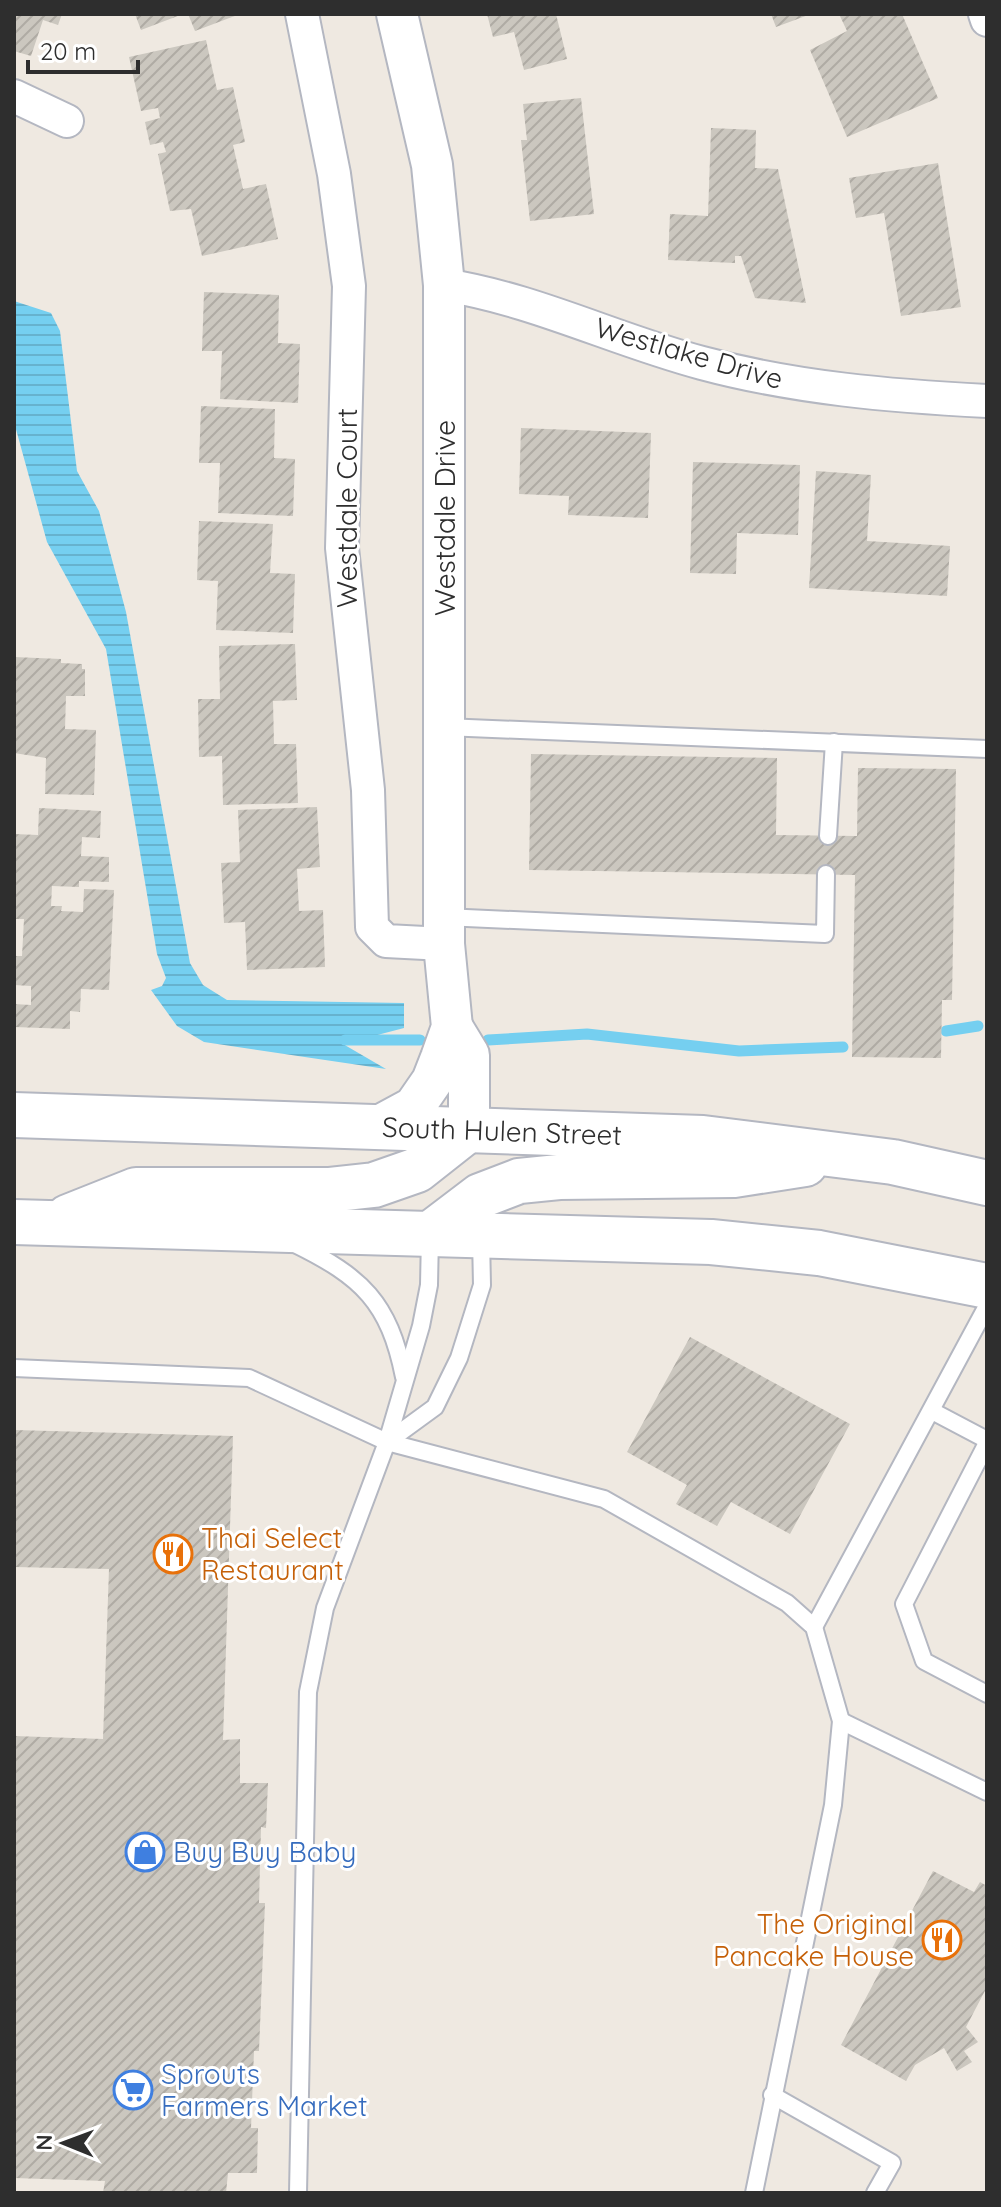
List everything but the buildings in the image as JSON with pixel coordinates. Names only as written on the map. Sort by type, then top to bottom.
[{"type":"main road","name":"South Hulen Street","points":[[14,1115],[703,1138],[855,1156],[987,1183]]},
{"type":"main road","points":[[387,1128],[432,1162],[473,1220]]},
{"type":"main road","points":[[32,1223],[136,1190],[351,1188],[401,1177],[432,1162],[469,1129]]},
{"type":"main road","points":[[473,1220],[501,1186],[537,1179],[734,1175],[855,1156]]},
{"type":"main road","points":[[32,1223],[430,1234],[473,1220],[773,1248],[888,1264],[987,1286]]},
{"type":"street","name":"Westdale Court","points":[[302,14],[334,174],[349,286],[342,548],[368,790],[372,927],[386,941],[444,931]]},
{"type":"street","name":"Westdale Drive","points":[[397,14],[432,165],[444,285],[444,931],[452,1027],[469,1055],[469,1129]]},
{"type":"street","points":[[985,14],[987,20]]},
{"type":"street","points":[[14,96],[67,121]]},
{"type":"street","name":"Westlake Drive","points":[[444,285],[506,297],[700,362],[753,375],[858,392],[987,401]]},
{"type":"street","name":"Westdale Drive","points":[[387,1128],[422,1098],[452,1027]]},
{"type":"lane","points":[[443,727],[987,749]]},
{"type":"lane","points":[[828,836],[834,742]]},
{"type":"lane","points":[[444,931],[825,934],[826,874]]},
{"type":"lane","points":[[387,1442],[435,1407],[459,1358],[482,1285],[473,1220]]},
{"type":"lane","points":[[268,1231],[347,1271],[367,1291],[391,1328],[405,1382]]},
{"type":"lane","points":[[298,2193],[308,1692],[325,1608],[387,1442],[405,1382],[426,1302],[430,1234]]},
{"type":"lane","points":[[814,1627],[987,1306]]},
{"type":"lane","points":[[14,1368],[249,1378],[387,1442],[604,1499],[787,1603],[814,1627],[841,1721],[833,1805],[754,2193]]},
{"type":"lane","points":[[932,1411],[987,1441],[904,1604],[924,1661],[987,1694]]},
{"type":"lane","points":[[841,1721],[987,1792]]},
{"type":"lane","points":[[772,2095],[892,2163],[875,2193]]},
{"type":"water","points":[[14,301],[51,313],[60,331],[77,471],[99,511],[126,612],[190,963],[203,985],[227,1000],[404,1003],[404,1028],[343,1044],[386,1069],[204,1042],[177,1026],[151,990],[162,986],[166,978],[157,954],[106,649],[47,542],[14,422]]},
{"type":"waterway","points":[[946,1031],[978,1026]]},
{"type":"waterway","points":[[488,1040],[587,1034],[739,1051],[843,1047]]},
{"type":"waterway","points":[[345,1040],[420,1040]]},
{"type":"place","name":"Thai Select Restaurant","points":[[173,1554]]},
{"type":"place","name":"Buy Buy Baby","points":[[145,1852]]},
{"type":"place","name":"The Original Pancake House","points":[[942,1940]]},
{"type":"place","name":"Sprouts Farmers Market","points":[[133,2090]]}]
